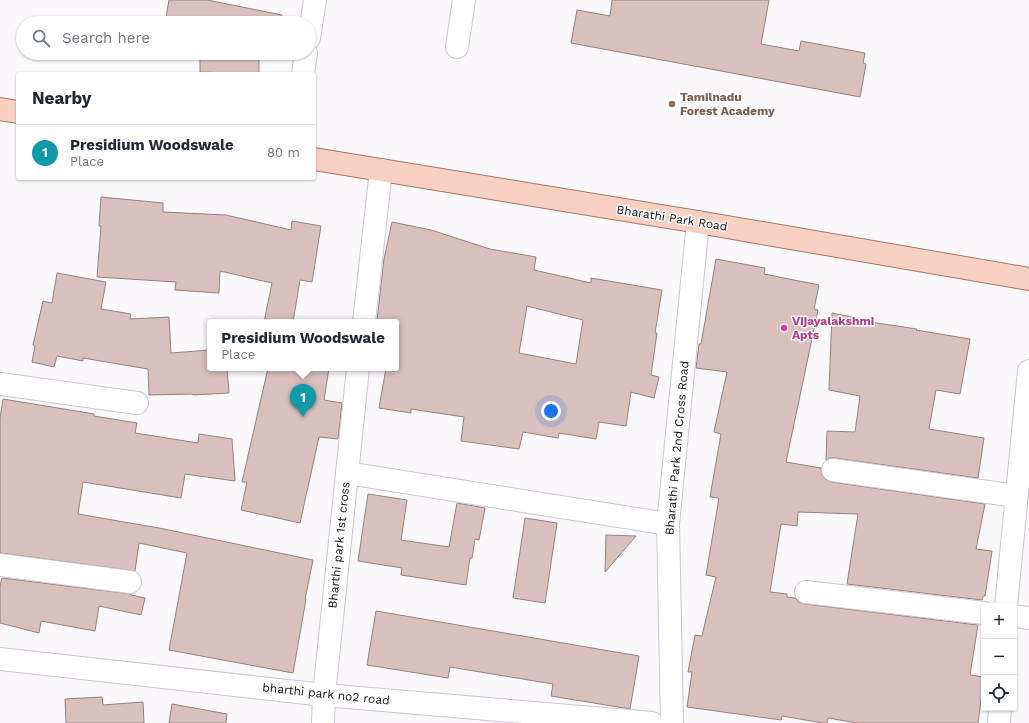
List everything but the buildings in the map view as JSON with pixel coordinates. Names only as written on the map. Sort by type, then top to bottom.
[{"type":"main road","points":[[0,109],[16,112]]},
{"type":"main road","name":"Bharathi Park Road","points":[[316,159],[698,222],[1029,279]]},
{"type":"street","points":[[312,16],[315,0]]},
{"type":"street","points":[[456,47],[464,0]]},
{"type":"street","points":[[303,72],[305,60]]},
{"type":"street","points":[[364,319],[381,170]]},
{"type":"street","name":"Bharathi Park 2nd Cross Road","points":[[672,723],[668,524],[698,222]]},
{"type":"street","name":"Bharthi park 1st cross","points":[[323,723],[324,695],[358,371]]},
{"type":"street","points":[[1006,603],[1020,506],[1029,371]]},
{"type":"street","points":[[0,384],[137,403]]},
{"type":"street","points":[[833,470],[1020,506]]},
{"type":"street","points":[[346,473],[668,524]]},
{"type":"street","points":[[0,566],[130,582]]},
{"type":"street","points":[[806,592],[981,613]]},
{"type":"street","points":[[1017,616],[1029,618]]},
{"type":"street","name":"bharthi park no2 road","points":[[0,659],[324,695],[652,723]]},
{"type":"street","points":[[999,723],[1000,711]]},
{"type":"place","name":"Tamilnadu Forest Academy","points":[[672,104]]},
{"type":"place","name":"Vijayalakshmi Apts","points":[[784,328]]},
{"type":"place","name":"Presidium Woodswale","points":[[303,417]]}]
